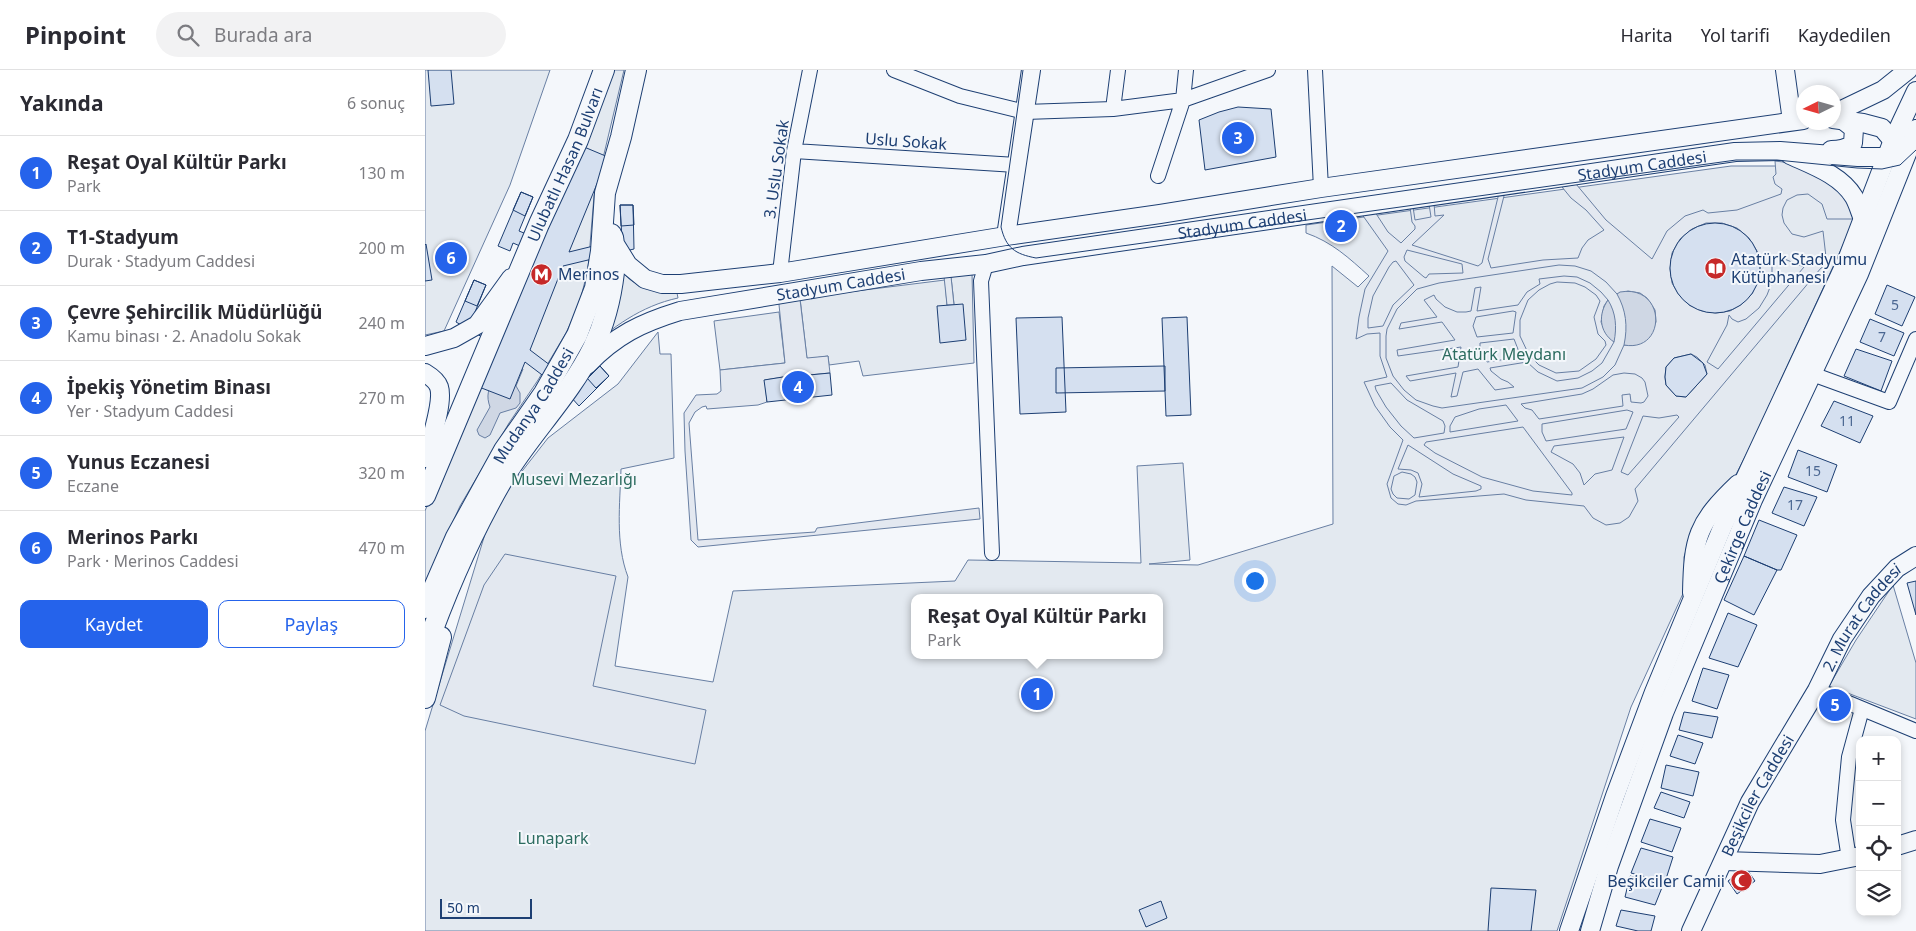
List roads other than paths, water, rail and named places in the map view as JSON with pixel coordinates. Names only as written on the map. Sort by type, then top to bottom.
[{"type":"highway","name":"Ulubatlı Hasan Bulvarı","points":[[525,260],[539,224],[578,140],[604,70]]},
{"type":"highway","name":"Ulubatlı Hasan Bulvarı","points":[[605,193],[621,137],[636,70]]},
{"type":"highway","points":[[425,651],[449,588],[475,531],[504,479],[537,428],[576,376],[593,348],[607,312],[615,270],[605,193]]},
{"type":"highway","name":"Mudanya Caddesi","points":[[425,608],[456,537],[475,502],[504,450],[544,393],[577,335],[595,288],[601,252],[605,193]]},
{"type":"highway","points":[[426,460],[482,335],[525,260]]},
{"type":"highway","points":[[425,496],[461,407],[525,260]]},
{"type":"highway","points":[[425,698],[449,607],[475,531]]},
{"type":"main road","points":[[1006,236],[1031,70]]},
{"type":"main road","points":[[1785,70],[1796,113]]},
{"type":"main road","points":[[1841,115],[1883,90],[1908,70]]},
{"type":"main road","points":[[1893,150],[1916,91]]},
{"type":"main road","points":[[1841,119],[1882,128],[1893,150],[1899,176]]},
{"type":"main road","points":[[605,193],[615,244],[628,265],[645,279],[662,284],[681,284],[780,273],[1321,188],[1796,121]]},
{"type":"main road","points":[[1808,153],[1850,147],[1855,140],[1854,129],[1841,121]]},
{"type":"main road","points":[[1893,150],[1916,130]]},
{"type":"main road","name":"Çekirge Caddesi","points":[[1590,931],[1637,784],[1664,713],[1753,500],[1859,274],[1916,130]]},
{"type":"main road","name":"Stadyum Caddesi","points":[[576,376],[622,334],[649,320],[680,311],[936,268],[985,264],[1032,254],[1735,152],[1780,151],[1858,157],[1893,150]]},
{"type":"main road","name":"Çekirge Caddesi","points":[[1569,931],[1615,796],[1647,710],[1692,605],[1722,528],[1847,260],[1893,150]]},
{"type":"main road","points":[[1780,151],[1826,172],[1840,182],[1853,196],[1863,219]]},
{"type":"main road","points":[[425,346],[454,338],[477,325],[525,260]]},
{"type":"main road","points":[[425,373],[431,376],[439,386],[439,406],[426,460]]},
{"type":"main road","name":"2. Murat Caddesi","points":[[1817,690],[1842,639],[1871,596],[1897,568],[1916,556]]},
{"type":"main road","name":"Beşikciler Caddesi","points":[[1691,931],[1750,802],[1817,690]]},
{"type":"main road","points":[[1901,845],[1916,840]]},
{"type":"main road","points":[[1723,861],[1820,864],[1854,858]]},
{"type":"street","name":"3. Uslu Sokak","points":[[780,273],[794,151],[811,70]]},
{"type":"street","points":[[1113,109],[1118,70]]},
{"type":"street","points":[[1159,176],[1183,100],[1186,70]]},
{"type":"street","points":[[901,71],[959,96],[1025,112],[1113,109],[1183,100],[1269,70]]},
{"type":"street","points":[[1315,70],[1321,188]]},
{"type":"street","name":"Uslu Sokak","points":[[794,151],[1016,165]]},
{"type":"street","points":[[985,264],[981,281],[992,553]]},
{"type":"street","points":[[1812,374],[1889,402],[1916,339]]},
{"type":"street","points":[[1817,690],[1916,731]]},
{"type":"street","points":[[1854,858],[1843,820],[1849,757],[1862,709]]},
{"type":"tram line","points":[[1023,70],[1001,227],[1006,240],[1013,249],[1036,258],[1736,160],[1777,160],[1882,169],[1900,165],[1916,150]]},
{"type":"place","name":"Çevre Şehircilik Müdürlüğü","points":[[1238,138]]},
{"type":"place","name":"T1-Stadyum","points":[[1341,226]]},
{"type":"place","name":"Merinos Parkı","points":[[451,258]]},
{"type":"place","name":"Atatürk Stadyumu Kütüphanesi","points":[[1715,268]]},
{"type":"place","name":"Merinos","points":[[542,274]]},
{"type":"place","name":"İpekiş Yönetim Binası","points":[[798,387]]},
{"type":"place","name":"Reşat Oyal Kültür Parkı","points":[[1037,694]]},
{"type":"place","name":"Yunus Eczanesi","points":[[1835,705]]},
{"type":"place","name":"Beşikciler Camii","points":[[1741,881]]},
{"type":"park label","name":"Atatürk Meydanı","points":[[1504,354]]},
{"type":"park label","name":"Musevi Mezarlığı","points":[[574,479]]},
{"type":"park label","name":"Lunapark","points":[[553,838]]}]
